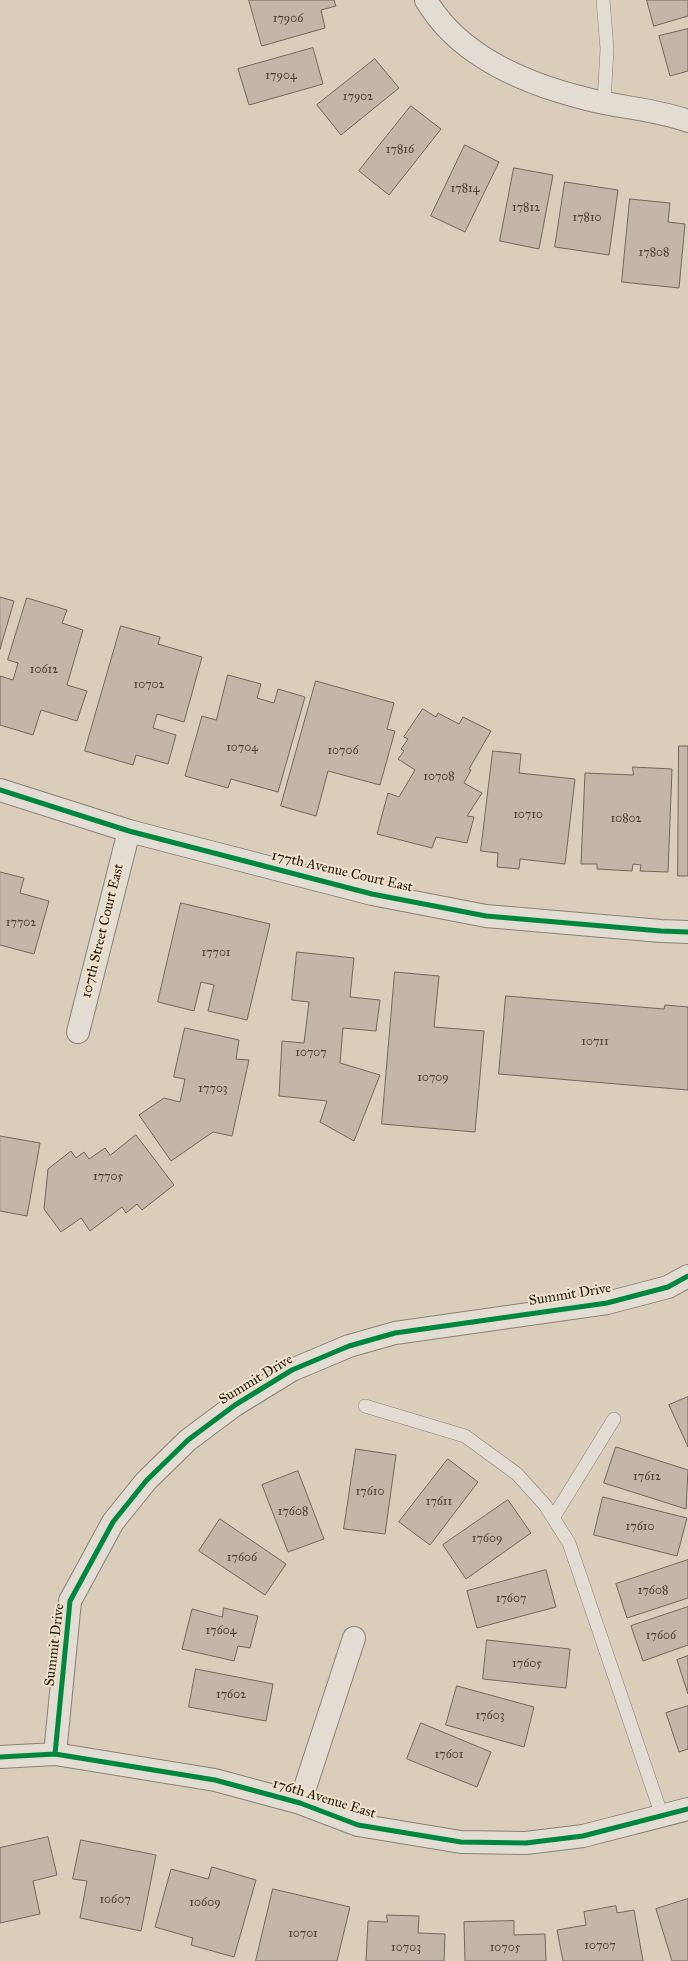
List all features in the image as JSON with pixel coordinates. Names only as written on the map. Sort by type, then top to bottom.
[{"type":"street","points":[[426,0],[432,12],[450,31],[481,56],[504,70],[538,85],[588,100],[642,108],[688,121]]},
{"type":"street","name":"177th Avenue Court East","points":[[0,790],[129,831],[372,894],[486,916],[688,932]]},
{"type":"street","name":"107th Street Court East","points":[[78,1032],[129,831]]},
{"type":"street","name":"Summit Drive","points":[[55,1754],[70,1602],[113,1522],[146,1481],[188,1440],[235,1405],[292,1370],[349,1346],[395,1333],[607,1303],[668,1287],[688,1276]]},
{"type":"street","points":[[300,1803],[354,1638]]},
{"type":"street","name":"176th Avenue East","points":[[0,1757],[55,1754],[215,1780],[300,1803],[358,1825],[461,1842],[526,1843],[583,1836],[688,1809]]},
{"type":"lane","points":[[603,0],[607,49],[604,102]]},
{"type":"lane","points":[[365,1406],[465,1436],[517,1474],[545,1506],[569,1543],[662,1816]]},
{"type":"lane","points":[[553,1518],[614,1419]]},
{"type":"building","points":[[249,0],[334,0],[336,6],[321,10],[325,28],[262,46]]},
{"type":"building","points":[[647,0],[688,0],[688,16],[654,26]]},
{"type":"building","points":[[688,29],[688,71],[670,76],[659,36]]},
{"type":"building","points":[[313,48],[323,84],[249,105],[238,69]]},
{"type":"building","points":[[375,59],[399,88],[341,135],[317,105]]},
{"type":"building","points":[[411,106],[441,129],[389,195],[359,171]]},
{"type":"building","points":[[465,145],[499,162],[465,232],[431,216]]},
{"type":"building","points":[[514,168],[553,175],[539,249],[500,241]]},
{"type":"building","points":[[565,182],[618,190],[609,255],[555,247]]},
{"type":"building","points":[[630,199],[670,203],[668,222],[685,224],[679,288],[622,282]]},
{"type":"building","points":[[0,597],[14,601],[0,649]]},
{"type":"building","points":[[27,598],[67,610],[62,623],[83,630],[67,685],[87,691],[77,721],[41,710],[33,735],[0,725],[0,676],[13,680],[18,663],[8,660]]},
{"type":"building","points":[[121,626],[160,637],[158,644],[202,657],[184,722],[157,714],[153,728],[176,735],[168,764],[136,755],[133,765],[85,751]]},
{"type":"building","points":[[228,675],[261,684],[257,698],[274,703],[278,689],[305,697],[278,792],[231,779],[228,788],[185,776],[202,716],[216,720]]},
{"type":"building","points":[[316,681],[394,703],[387,729],[395,731],[380,785],[328,771],[316,816],[281,806]]},
{"type":"building","points":[[423,709],[436,717],[438,713],[459,724],[463,717],[491,731],[469,769],[471,770],[464,783],[482,793],[467,816],[474,817],[467,843],[436,837],[432,848],[377,834],[388,793],[399,797],[415,770],[398,759],[404,751],[401,749],[408,739],[404,737]]},
{"type":"building","points":[[679,746],[688,746],[688,876],[678,876]]},
{"type":"building","points":[[493,751],[521,754],[519,773],[575,779],[565,864],[520,859],[519,869],[497,867],[498,853],[481,851]]},
{"type":"building","points":[[633,767],[672,769],[668,872],[640,871],[641,865],[633,864],[632,871],[597,869],[597,864],[581,864],[585,773],[633,775]]},
{"type":"building","points":[[0,872],[24,878],[20,893],[49,901],[34,954],[0,945]]},
{"type":"building","points":[[181,903],[270,924],[247,1020],[208,1011],[214,985],[201,982],[194,1011],[158,1002]]},
{"type":"building","points":[[297,952],[354,958],[350,997],[380,1000],[376,1031],[343,1028],[340,1063],[380,1075],[354,1141],[320,1122],[327,1101],[279,1096],[282,1041],[304,1043],[309,1002],[292,1000]]},
{"type":"building","points":[[395,972],[439,976],[434,1027],[484,1031],[475,1132],[382,1124]]},
{"type":"building","points":[[506,996],[664,1009],[665,1005],[688,1007],[688,1090],[499,1074]]},
{"type":"building","points":[[185,1028],[239,1040],[236,1059],[249,1060],[232,1136],[213,1132],[171,1161],[139,1115],[164,1098],[180,1102],[185,1079],[174,1077]]},
{"type":"building","points":[[136,1135],[174,1185],[142,1210],[137,1204],[126,1213],[122,1207],[90,1231],[81,1218],[61,1232],[44,1209],[48,1169],[71,1151],[76,1158],[84,1152],[89,1159],[105,1148],[110,1155]]},
{"type":"building","points":[[0,1136],[40,1143],[27,1216],[0,1211]]},
{"type":"building","points":[[688,1397],[688,1447],[669,1405]]},
{"type":"building","points":[[616,1447],[688,1470],[686,1509],[604,1483]]},
{"type":"building","points":[[356,1449],[396,1455],[385,1534],[344,1529]]},
{"type":"building","points":[[448,1459],[478,1482],[430,1545],[399,1522]]},
{"type":"building","points":[[298,1471],[324,1539],[288,1552],[262,1485]]},
{"type":"building","points":[[603,1497],[687,1518],[677,1556],[594,1535]]},
{"type":"building","points":[[508,1500],[531,1533],[466,1579],[443,1545]]},
{"type":"building","points":[[220,1519],[286,1564],[265,1595],[199,1551]]},
{"type":"building","points":[[688,1560],[688,1598],[627,1618],[616,1584]]},
{"type":"building","points":[[546,1570],[556,1607],[477,1628],[467,1591]]},
{"type":"building","points":[[688,1607],[688,1645],[643,1661],[631,1626]]},
{"type":"building","points":[[224,1608],[258,1616],[250,1648],[238,1646],[234,1661],[182,1649],[192,1609],[222,1617]]},
{"type":"building","points":[[487,1640],[570,1649],[566,1688],[483,1679]]},
{"type":"building","points":[[688,1656],[688,1694],[677,1660]]},
{"type":"building","points":[[196,1669],[273,1684],[266,1721],[189,1707]]},
{"type":"building","points":[[457,1686],[534,1707],[524,1747],[446,1725]]},
{"type":"building","points":[[688,1706],[688,1749],[679,1752],[666,1713]]},
{"type":"building","points":[[421,1723],[491,1752],[477,1787],[407,1759]]},
{"type":"building","points":[[48,1837],[57,1875],[33,1881],[40,1914],[0,1923],[0,1848]]},
{"type":"building","points":[[81,1840],[156,1855],[141,1931],[80,1918],[87,1881],[73,1879]]},
{"type":"building","points":[[212,1867],[256,1880],[234,1957],[191,1945],[193,1938],[155,1927],[171,1869],[208,1879]]},
{"type":"building","points":[[273,1889],[350,1907],[337,1961],[256,1961]]},
{"type":"building","points":[[688,1899],[688,1961],[672,1961],[656,1909]]},
{"type":"building","points":[[616,1906],[617,1913],[634,1910],[643,1961],[563,1961],[557,1930],[586,1925],[584,1912]]},
{"type":"building","points":[[387,1915],[419,1916],[418,1933],[445,1934],[444,1961],[366,1961],[368,1921],[387,1922]]},
{"type":"building","points":[[514,1921],[514,1935],[545,1934],[546,1961],[465,1961],[464,1922]]},
{"type":"cycle path","points":[[0,790],[129,831],[372,894],[486,916],[688,932]]},
{"type":"cycle path","points":[[55,1754],[70,1601],[113,1522],[146,1481],[188,1440],[235,1405],[292,1370],[349,1346],[395,1333],[607,1303],[668,1287],[688,1276]]},
{"type":"cycle path","points":[[0,1757],[55,1754],[215,1780],[300,1803],[358,1825],[461,1842],[526,1843],[583,1836],[688,1809]]}]
